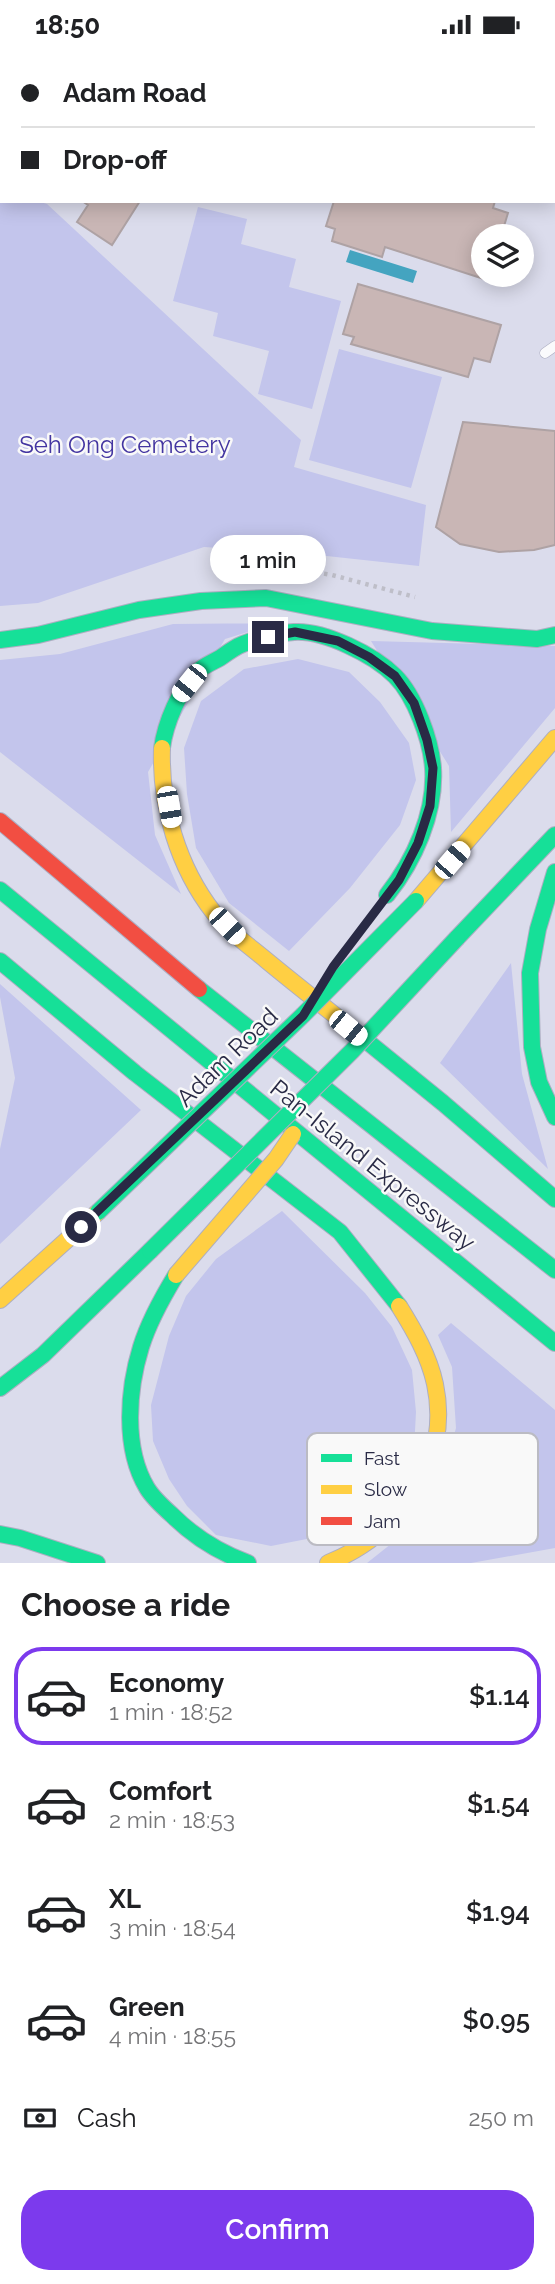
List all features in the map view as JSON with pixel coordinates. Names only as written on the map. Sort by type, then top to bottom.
[{"type":"highway","points":[[0,639],[38,635],[152,608],[201,600],[266,598],[432,631],[537,639],[555,635]]},
{"type":"highway","points":[[384,900],[399,880],[418,843],[430,806],[433,768],[414,703],[395,676],[369,657],[338,641],[295,632],[242,644],[198,671],[180,694],[162,744],[161,773],[174,840],[208,903],[239,938],[270,965],[443,1103],[555,1199]]},
{"type":"highway","name":"Adam Road","points":[[0,1300],[98,1212],[303,1016],[416,901],[555,738]]},
{"type":"highway","name":"Pan-Island Expressway","points":[[0,821],[220,1007],[555,1270]]},
{"type":"highway","points":[[0,1388],[43,1355],[352,1051],[555,835]]},
{"type":"highway","points":[[555,871],[530,973],[531,1047],[539,1082],[555,1117]]},
{"type":"highway","name":"Pan-Island Expressway","points":[[0,890],[555,1343]]},
{"type":"highway","points":[[303,1016],[346,950]]},
{"type":"highway","points":[[0,961],[79,1029],[342,1234],[402,1310],[430,1365],[437,1400],[437,1433]]},
{"type":"highway","points":[[248,1563],[221,1554],[209,1546],[177,1520],[146,1486],[131,1440],[132,1406],[141,1348],[160,1303],[176,1275],[276,1159],[352,1051]]},
{"type":"highway","points":[[17,1393],[43,1355]]},
{"type":"highway","points":[[0,1534],[97,1563]]},
{"type":"highway","points":[[328,1563],[365,1545]]},
{"type":"lane","points":[[545,353],[555,347]]},
{"type":"green space","name":"Seh Ong Cemetery","points":[[0,203],[47,204],[301,440],[294,467],[426,505],[419,566],[299,553],[204,547],[38,603],[0,606]]},
{"type":"green space","points":[[198,207],[247,219],[241,244],[296,259],[289,287],[341,301],[312,409],[258,394],[269,351],[213,336],[218,313],[173,301]]},
{"type":"green space","points":[[339,349],[442,377],[411,488],[309,460]]},
{"type":"green space","points":[[277,623],[225,639],[148,772],[155,835],[181,894],[0,752],[0,660],[60,654],[173,624]]},
{"type":"green space","points":[[371,641],[555,646],[555,708],[451,832],[449,766]]},
{"type":"green space","points":[[298,659],[349,672],[380,702],[409,743],[416,780],[400,825],[350,888],[289,951],[229,903],[196,848],[187,794],[184,748],[201,701],[244,669]]},
{"type":"green space","points":[[511,963],[522,1074],[548,1169],[440,1063]]},
{"type":"green space","points":[[0,984],[141,1110],[0,1244],[0,1149],[15,1078]]},
{"type":"green space","points":[[282,1211],[365,1293],[392,1327],[412,1370],[415,1433],[307,1433],[307,1539],[271,1546],[216,1535],[187,1506],[169,1479],[153,1441],[151,1405],[169,1336],[186,1296],[216,1259]]},
{"type":"green space","points":[[451,1323],[555,1410],[555,1548],[471,1563],[367,1563],[390,1545],[538,1545],[538,1433],[455,1433],[452,1367],[438,1335]]},
{"type":"shaded area","points":[[350,250],[417,271],[413,283],[346,262]]},
{"type":"building","points":[[85,203],[139,203],[112,245],[77,222],[88,205]]},
{"type":"building","points":[[333,203],[494,203],[493,208],[508,213],[505,224],[471,224],[471,275],[385,247],[382,257],[332,241],[335,229],[326,226]]},
{"type":"building","points":[[358,284],[501,325],[490,362],[474,358],[468,377],[351,344],[354,337],[343,334]]},
{"type":"building","points":[[463,422],[555,431],[555,545],[534,550],[499,552],[460,544],[436,527]]},
{"type":"traffic: fast","points":[[0,640],[38,635],[139,610],[201,601],[266,598],[432,631],[537,639],[555,635]]},
{"type":"traffic: fast","points":[[162,748],[174,707],[191,679],[202,668],[243,644],[261,638],[306,632],[348,645],[375,660],[395,676],[409,695],[425,732],[433,768],[431,802],[421,836],[406,867],[387,895]]},
{"type":"traffic: fast","points":[[457,938],[555,835]]},
{"type":"traffic: fast","points":[[555,872],[538,929],[530,973],[532,1047],[539,1082],[555,1117]]},
{"type":"traffic: fast","points":[[0,890],[555,1343]]},
{"type":"traffic: fast","points":[[98,1212],[303,1015],[416,901]]},
{"type":"traffic: fast","points":[[150,1251],[352,1051],[457,938]]},
{"type":"traffic: fast","points":[[0,961],[135,1073],[340,1232],[399,1306]]},
{"type":"traffic: fast","points":[[199,989],[555,1270]]},
{"type":"traffic: fast","points":[[337,1017],[555,1199]]},
{"type":"traffic: fast","points":[[0,1388],[43,1355],[150,1251]]},
{"type":"traffic: fast","points":[[176,1275],[144,1337],[137,1363],[130,1418],[134,1455],[147,1488],[162,1506],[207,1543],[248,1563]]},
{"type":"traffic: fast","points":[[0,1534],[97,1563]]},
{"type":"traffic: slow","points":[[416,901],[555,738]]},
{"type":"traffic: slow","points":[[162,748],[168,814],[181,856],[201,895],[232,932],[337,1017]]},
{"type":"traffic: slow","points":[[176,1275],[276,1159],[293,1134]]},
{"type":"traffic: slow","points":[[0,1300],[98,1212]]},
{"type":"traffic: slow","points":[[399,1306],[429,1363],[435,1384],[438,1414],[436,1433]]},
{"type":"traffic: slow","points":[[328,1563],[362,1545]]},
{"type":"traffic: jam","points":[[0,821],[199,989]]},
{"type":"route","points":[[81,1227],[303,1016],[333,967],[399,880],[418,843],[430,806],[433,768],[427,740],[414,703],[395,676],[369,657],[338,641],[295,632],[268,637]]}]
